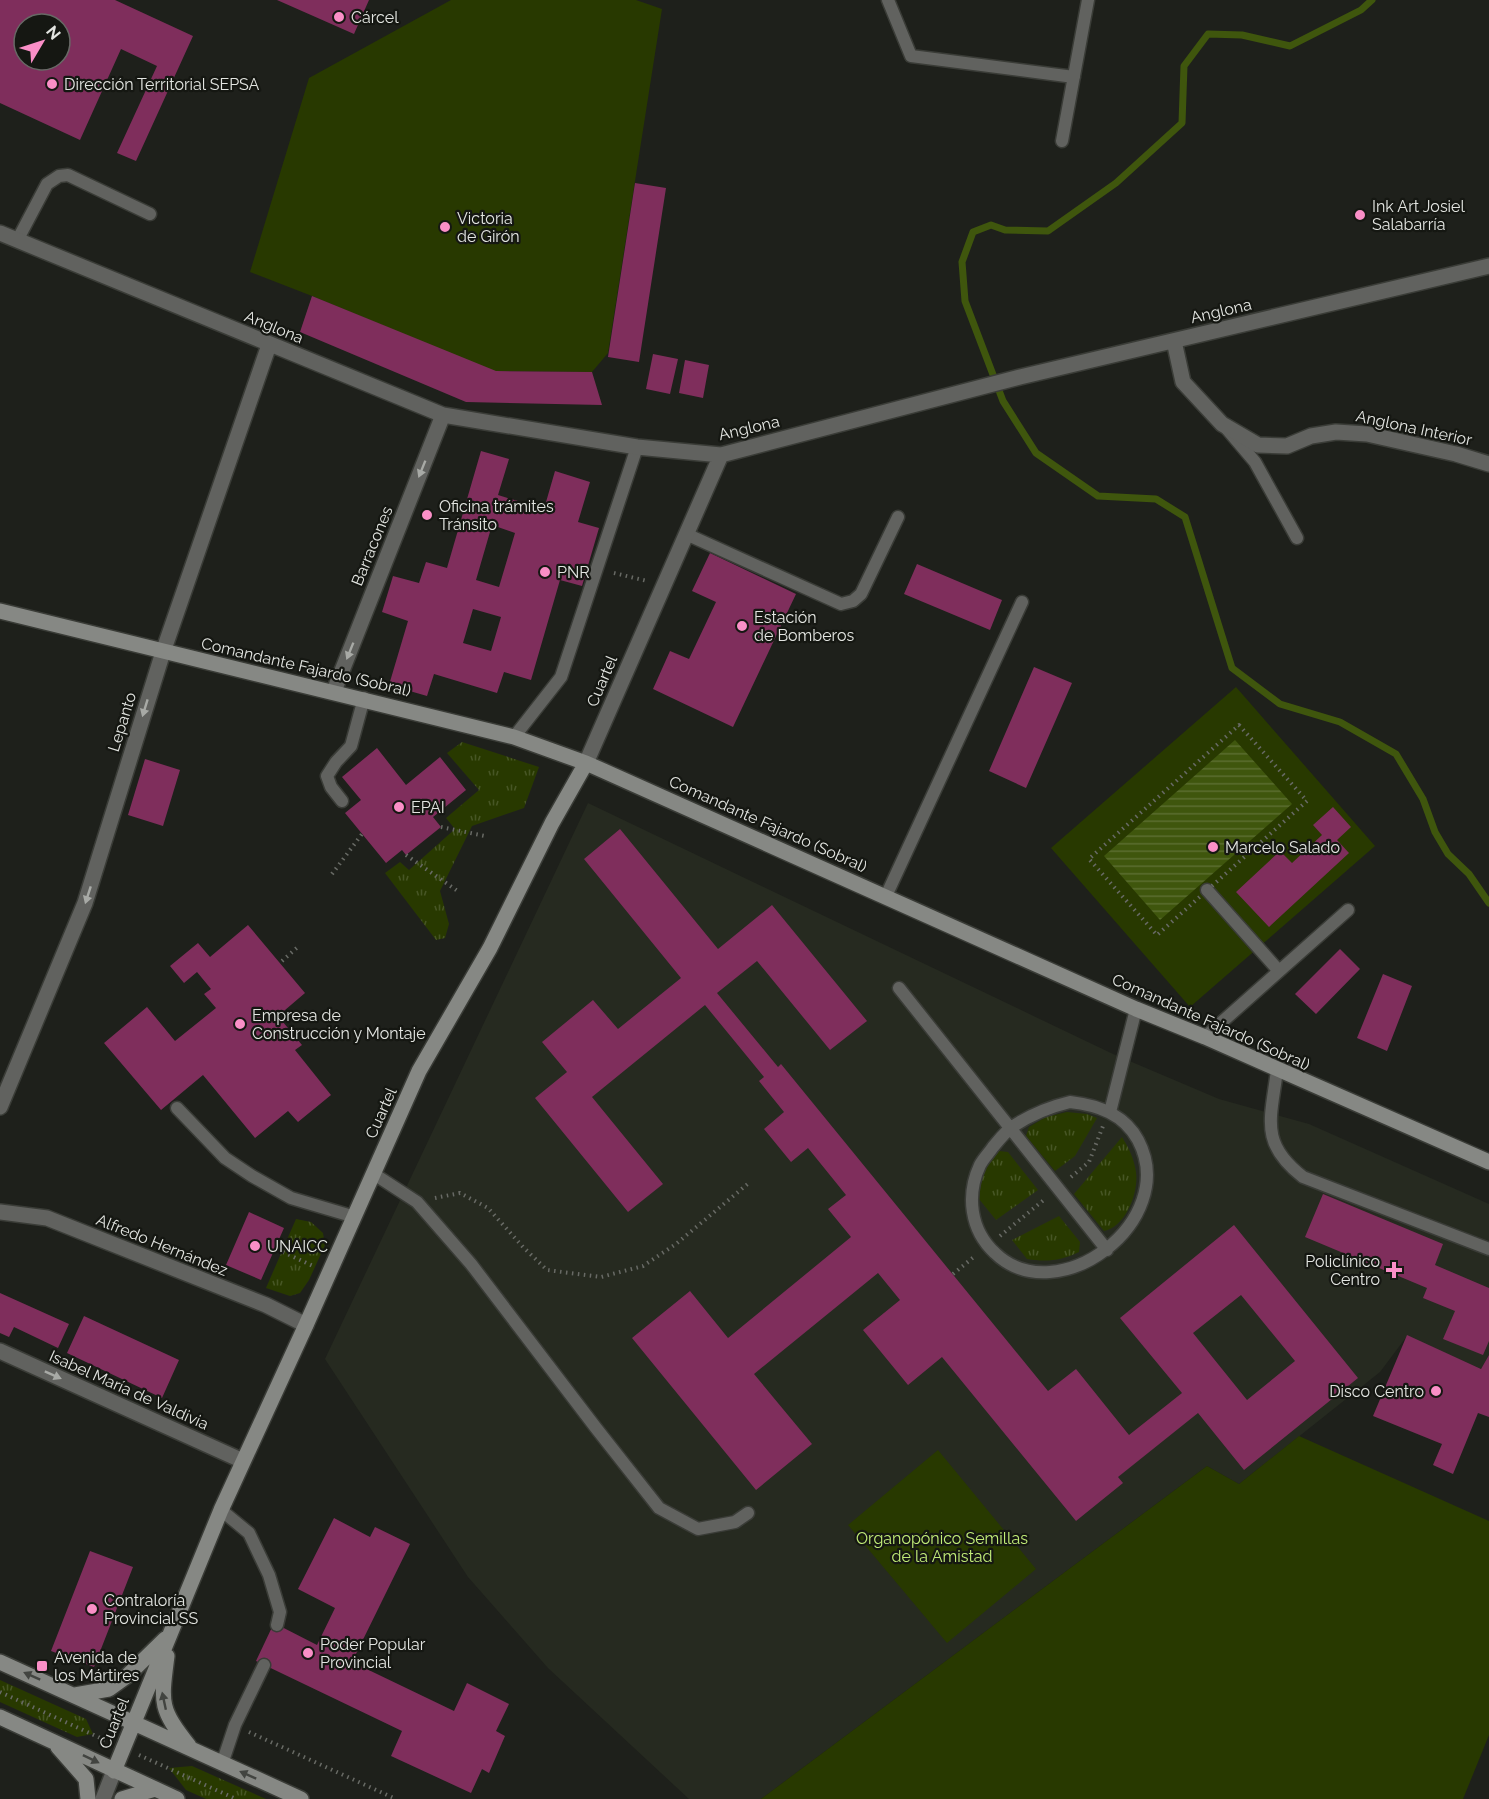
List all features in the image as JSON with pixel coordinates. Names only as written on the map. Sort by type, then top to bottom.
[{"type":"main road","name":"Comandante Fajardo (Sobral)","points":[[0,611],[163,652],[364,698],[514,737],[586,763],[1136,1009],[1489,1162]]},
{"type":"main road","name":"Cuartel","points":[[114,1771],[221,1510],[330,1274],[419,1071],[490,948],[552,823],[586,763]]},
{"type":"main road","points":[[75,1695],[109,1689],[127,1676],[170,1635]]},
{"type":"main road","points":[[170,1635],[162,1696],[170,1721],[193,1751]]},
{"type":"main road","points":[[0,1662],[301,1799]]},
{"type":"main road","points":[[0,1717],[177,1799]]},
{"type":"main road","points":[[52,1740],[86,1779],[88,1799]]},
{"type":"main road","points":[[123,1799],[155,1789]]},
{"type":"street","name":"Anglona","points":[[0,233],[443,415],[637,447],[721,455],[1020,377],[1489,266]]},
{"type":"street","name":"Anglona Interior","points":[[1174,340],[1183,382],[1222,424],[1258,445],[1287,446],[1311,436],[1336,432],[1366,434],[1456,454],[1489,464]]},
{"type":"street","name":"Lepanto","points":[[0,1107],[85,903],[163,652],[269,345]]},
{"type":"street","name":"Barracones","points":[[334,691],[443,415]]},
{"type":"street","name":"Cuartel","points":[[586,763],[721,455]]},
{"type":"street","name":"Alfredo Hernández","points":[[0,1212],[47,1218],[266,1305],[306,1326]]},
{"type":"street","name":"Isabel María de Valdivia","points":[[0,1351],[243,1461]]},
{"type":"street","name":"Cuartel","points":[[103,1799],[114,1771]]},
{"type":"lane","points":[[888,0],[911,56],[1074,77]]},
{"type":"lane","points":[[1062,141],[1088,0]]},
{"type":"lane","points":[[18,239],[47,184],[59,176],[68,175],[150,214]]},
{"type":"lane","points":[[1222,424],[1254,462],[1297,538]]},
{"type":"lane","points":[[514,737],[561,677],[637,447]]},
{"type":"lane","points":[[686,534],[841,604],[853,601],[861,594],[898,516]]},
{"type":"lane","points":[[886,896],[1022,602]]},
{"type":"lane","points":[[342,801],[331,787],[327,776],[351,746],[364,698]]},
{"type":"lane","points":[[1207,890],[1279,971]]},
{"type":"lane","points":[[1205,1037],[1348,910]]},
{"type":"lane","points":[[898,988],[1107,1250]]},
{"type":"lane","points":[[1110,1112],[1136,1009]]},
{"type":"lane","points":[[1277,1070],[1270,1125],[1275,1148],[1288,1165],[1303,1177],[1489,1249]]},
{"type":"lane","points":[[1070,1102],[1094,1105],[1110,1112],[1133,1131],[1144,1152],[1148,1175],[1144,1199],[1134,1220],[1107,1250],[1064,1271],[1040,1273],[1016,1267],[995,1254],[980,1234],[972,1211],[972,1186],[980,1163],[1010,1128],[1047,1107],[1070,1102]]},
{"type":"lane","points":[[177,1108],[225,1158],[252,1176],[291,1198],[355,1217]]},
{"type":"lane","points":[[374,1174],[417,1202],[471,1264],[660,1508],[698,1529],[735,1522],[748,1513]]},
{"type":"lane","points":[[221,1510],[249,1533],[269,1575],[280,1612],[277,1625]]},
{"type":"lane","points":[[222,1764],[235,1725],[264,1665]]},
{"type":"path","points":[[596,568],[663,585]]},
{"type":"path","points":[[1239,725],[1307,801],[1207,890],[1157,935],[1089,860],[1239,725]]},
{"type":"path","points":[[441,826],[485,836]]},
{"type":"path","points":[[332,874],[362,834]]},
{"type":"path","points":[[406,855],[459,892]]},
{"type":"path","points":[[282,961],[299,946]]},
{"type":"path","points":[[952,1274],[1089,1162],[1110,1112]]},
{"type":"path","points":[[417,1202],[460,1192],[488,1208],[547,1270],[601,1277],[643,1266],[676,1244],[750,1182]]},
{"type":"path","points":[[283,1252],[330,1274]]},
{"type":"path","points":[[235,1725],[396,1799]]},
{"type":"shaded area","points":[[1235,740],[1292,804],[1160,920],[1104,856]]},
{"type":"shaded area","points":[[588,803],[1113,1054],[1219,1099],[1309,1124],[1489,1204],[1489,1355],[1481,1369],[1407,1336],[1380,1372],[1239,1484],[1207,1466],[761,1799],[689,1799],[548,1668],[468,1577],[325,1359]]},
{"type":"green space","name":"Victoria de Girón","points":[[451,0],[636,0],[662,9],[608,353],[592,372],[492,371],[250,272],[309,78]]},
{"type":"green space","name":"Marcelo Salado","points":[[1236,687],[1375,846],[1190,1007],[1051,848]]},
{"type":"green space","points":[[462,742],[539,767],[524,808],[472,826],[440,891],[449,924],[445,938],[436,940],[385,873],[400,862],[409,870],[455,829],[446,818],[479,790],[447,753]]},
{"type":"green space","points":[[1067,1112],[1087,1114],[1097,1118],[1075,1156],[1055,1171],[1026,1136],[1029,1127],[1046,1117]]},
{"type":"green space","points":[[1122,1137],[1134,1163],[1135,1189],[1125,1216],[1112,1228],[1104,1231],[1074,1194]]},
{"type":"green space","points":[[999,1151],[1008,1152],[1038,1190],[996,1220],[979,1199],[984,1173]]},
{"type":"green space","points":[[1059,1216],[1080,1242],[1079,1252],[1053,1260],[1027,1259],[1012,1240]]},
{"type":"green space","points":[[296,1219],[311,1222],[323,1233],[325,1245],[309,1280],[300,1293],[290,1296],[266,1288]]},
{"type":"green space","points":[[1299,1436],[1489,1521],[1489,1735],[1463,1799],[761,1799],[1207,1466],[1239,1484]]},
{"type":"green space","name":"Organopónico Semillas de la Amistad","points":[[938,1450],[1036,1569],[947,1643],[848,1525]]},
{"type":"green space","points":[[0,1680],[86,1719],[93,1734],[77,1737],[0,1702]]},
{"type":"green space","points":[[192,1766],[266,1799],[206,1799],[186,1790],[169,1768]]},
{"type":"building","name":"Dirección Territorial SEPSA","points":[[0,0],[115,0],[193,36],[136,161],[117,153],[157,66],[121,49],[80,140],[0,103]]},
{"type":"building","name":"Cárcel","points":[[277,0],[369,0],[354,34]]},
{"type":"building","points":[[635,183],[666,188],[639,362],[608,357]]},
{"type":"building","points":[[312,296],[496,371],[592,372],[602,405],[466,402],[300,332]]},
{"type":"building","points":[[653,354],[678,359],[670,394],[646,389]]},
{"type":"building","points":[[685,360],[709,365],[703,398],[679,393]]},
{"type":"building","name":"PNR","points":[[481,451],[509,459],[498,495],[544,509],[555,471],[590,482],[578,522],[599,528],[582,586],[560,580],[531,680],[504,672],[497,693],[434,674],[427,696],[389,685],[408,621],[382,612],[393,576],[419,583],[426,562],[447,568]],"holes":[[[492,525],[515,533],[499,587],[476,580]],[[473,609],[501,617],[491,651],[463,643]]]},
{"type":"building","name":"Estación de Bomberos","points":[[710,553],[796,594],[733,727],[653,689],[670,651],[689,659],[716,602],[692,591]]},
{"type":"building","points":[[917,564],[1002,600],[990,630],[904,594]]},
{"type":"building","points":[[1034,667],[1072,683],[1026,788],[989,771]]},
{"type":"building","name":"EPAI","points":[[377,748],[406,785],[440,757],[466,790],[433,817],[441,827],[406,855],[402,850],[386,863],[345,813],[361,800],[342,777]]},
{"type":"building","points":[[145,759],[180,770],[163,826],[128,815]]},
{"type":"building","points":[[1333,807],[1351,827],[1337,840],[1349,853],[1269,927],[1236,892],[1280,851],[1292,863],[1322,835],[1313,825]]},
{"type":"building","points":[[620,829],[718,949],[772,905],[867,1021],[830,1050],[757,961],[717,993],[778,1067],[781,1064],[1048,1391],[1076,1369],[1129,1435],[1182,1393],[1120,1318],[1234,1225],[1358,1378],[1244,1470],[1198,1413],[1118,1477],[1123,1483],[1076,1521],[942,1357],[908,1385],[863,1330],[900,1300],[878,1273],[754,1374],[812,1444],[756,1490],[632,1338],[690,1291],[728,1338],[851,1237],[828,1209],[846,1195],[808,1148],[791,1162],[764,1129],[784,1112],[759,1081],[764,1077],[705,1005],[592,1097],[663,1184],[628,1212],[535,1098],[567,1072],[542,1042],[593,1000],[618,1029],[681,978],[584,859]],"holes":[[[1241,1295],[1295,1361],[1247,1400],[1193,1333]]]},
{"type":"building","name":"Empresa de Construcción y Montaje","points":[[248,925],[305,993],[278,1016],[302,1045],[295,1050],[331,1095],[298,1122],[288,1111],[255,1138],[203,1075],[161,1110],[104,1043],[147,1007],[175,1041],[216,1008],[204,994],[211,989],[197,972],[184,983],[170,966],[198,943],[210,957]]},
{"type":"building","points":[[1340,949],[1360,969],[1316,1014],[1295,994]]},
{"type":"building","points":[[1383,974],[1412,986],[1387,1051],[1357,1038]]},
{"type":"building","points":[[1323,1194],[1443,1244],[1435,1265],[1489,1288],[1489,1341],[1483,1355],[1443,1339],[1455,1311],[1423,1298],[1427,1288],[1305,1237]]},
{"type":"building","name":"UNAICC","points":[[249,1212],[284,1228],[261,1280],[226,1265]]},
{"type":"building","points":[[0,1293],[69,1324],[58,1348],[14,1327],[9,1337],[0,1333]]},
{"type":"building","points":[[84,1316],[179,1360],[162,1398],[67,1353]]},
{"type":"building","name":"Disco Centro","points":[[1407,1335],[1481,1369],[1489,1355],[1489,1417],[1478,1413],[1453,1474],[1433,1465],[1442,1444],[1373,1416]]},
{"type":"building","name":"Poder Popular Provincial","points":[[334,1518],[370,1537],[375,1527],[410,1544],[352,1662],[454,1711],[467,1683],[509,1704],[496,1731],[505,1736],[489,1773],[482,1769],[471,1793],[391,1756],[402,1731],[256,1661],[274,1623],[317,1645],[335,1608],[298,1589]]},
{"type":"building","name":"Contraloría Provincial SS","points":[[90,1551],[133,1567],[94,1667],[51,1651]]},
{"type":"waterway","points":[[1372,0],[1361,10],[1290,46],[1242,35],[1208,34],[1184,66],[1182,123],[1116,183],[1048,231],[1005,230],[991,225],[973,232],[962,262],[965,301],[1003,401],[1036,453],[1098,496],[1156,499],[1185,517],[1232,668],[1280,704],[1340,722],[1396,754],[1423,799],[1435,832],[1448,854],[1469,874],[1489,903]]},
{"type":"place","name":"Cárcel","points":[[339,17]]},
{"type":"place","name":"Dirección Territorial SEPSA","points":[[52,84]]},
{"type":"place","name":"Ink Art Josiel Salabarría","points":[[1360,215]]},
{"type":"place","name":"Victoria de Girón","points":[[445,227]]},
{"type":"place","name":"Oficina trámites Tránsito","points":[[427,515]]},
{"type":"place","name":"PNR","points":[[545,572]]},
{"type":"place","name":"Estación de Bomberos","points":[[742,626]]},
{"type":"place","name":"EPAI","points":[[399,807]]},
{"type":"place","name":"Marcelo Salado","points":[[1213,847]]},
{"type":"place","name":"Empresa de Construcción y Montaje","points":[[240,1024]]},
{"type":"place","name":"UNAICC","points":[[255,1246]]},
{"type":"place","name":"Policlínico Centro","points":[[1394,1270]]},
{"type":"place","name":"Disco Centro","points":[[1436,1391]]},
{"type":"place","name":"Contraloría Provincial SS","points":[[92,1609]]},
{"type":"place","name":"Poder Popular Provincial","points":[[308,1653]]},
{"type":"place","name":"Avenida de los Mártires","points":[[42,1666]]}]
